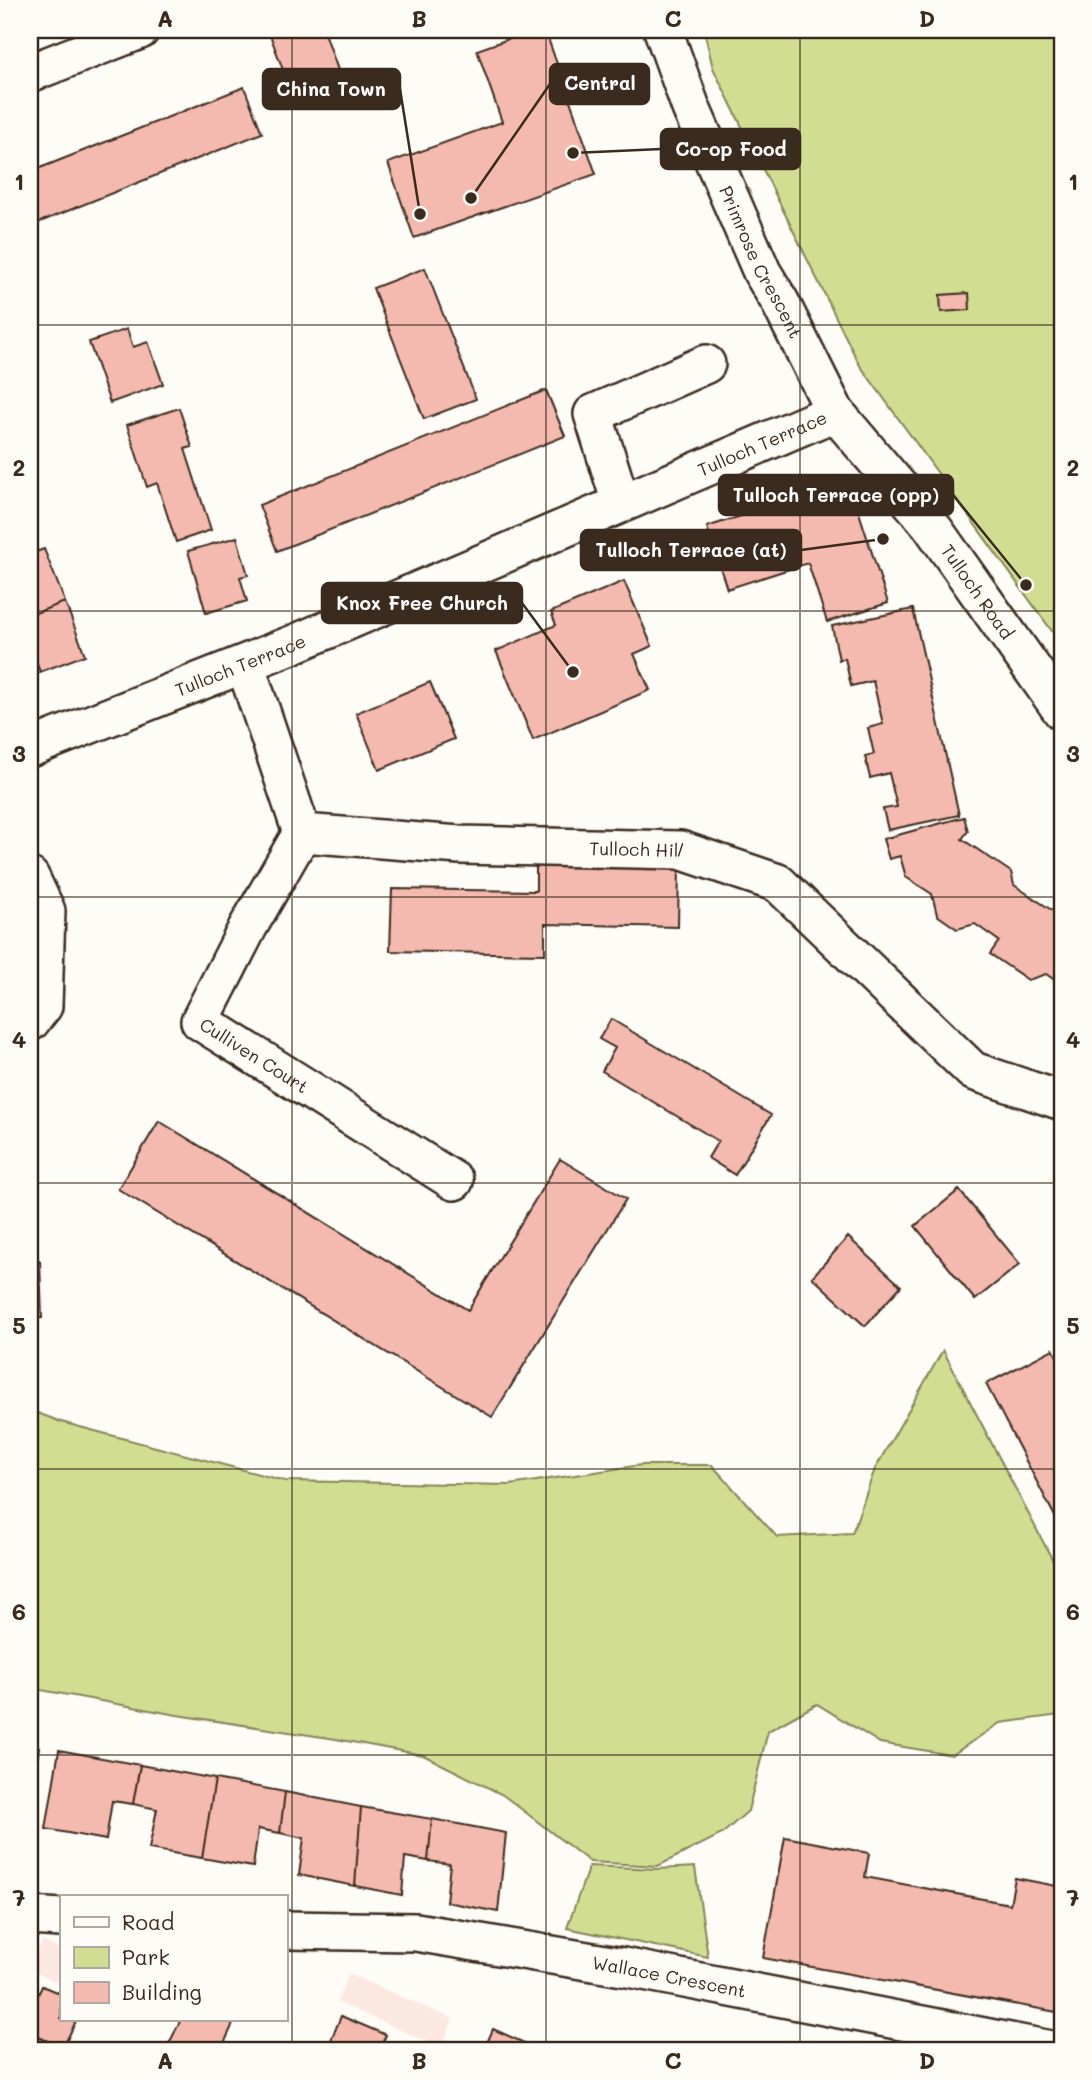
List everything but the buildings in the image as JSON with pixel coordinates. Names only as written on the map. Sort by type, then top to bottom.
[{"type":"street","points":[[30,73],[140,30]]},
{"type":"street","name":"Primrose Crescent","points":[[663,30],[691,108],[762,272],[835,412]]},
{"type":"street","points":[[621,503],[593,414],[706,364]]},
{"type":"street","name":"Tulloch Terrace","points":[[30,748],[245,664],[835,412]]},
{"type":"street","name":"Tulloch Road","points":[[835,412],[930,524],[1062,711]]},
{"type":"street","points":[[245,664],[302,833]]},
{"type":"street","name":"Tulloch Hill","points":[[302,833],[460,845],[680,850],[778,883],[973,1071],[1062,1101]]},
{"type":"street","name":"Culliven Court","points":[[302,833],[248,927],[200,1021],[454,1181]]},
{"type":"street","points":[[30,877],[46,911],[43,1006],[30,1022]]},
{"type":"street","points":[[30,1916],[60,1918]]},
{"type":"street","name":"Wallace Crescent","points":[[287,1930],[416,1932],[623,1967],[1051,2050]]},
{"type":"shaded area","points":[[42,1941],[60,1950],[60,1984],[30,1970]]},
{"type":"shaded area","points":[[349,1974],[453,2019],[441,2048],[337,2002]]},
{"type":"green space","points":[[704,30],[1062,30],[1062,645],[859,364],[713,68]]},
{"type":"green space","points":[[943,1350],[1062,1578],[1062,1721],[1059,1715],[1000,1723],[952,1755],[880,1743],[817,1704],[768,1731],[748,1811],[722,1834],[658,1866],[590,1862],[503,1795],[423,1755],[30,1688],[30,1410],[61,1422],[285,1481],[510,1485],[641,1465],[712,1465],[777,1537],[852,1533],[875,1469]]},
{"type":"green space","points":[[589,1866],[658,1869],[695,1867],[708,1957],[567,1928]]},
{"type":"place","name":"Co-op Food","points":[[573,153]]},
{"type":"place","name":"Central","points":[[471,198]]},
{"type":"place","name":"China Town","points":[[420,214]]},
{"type":"place","name":"Tulloch Terrace (at)","points":[[883,539]]},
{"type":"place","name":"Tulloch Terrace (opp)","points":[[1026,585]]},
{"type":"place","name":"Knox Free Church","points":[[573,672]]}]
